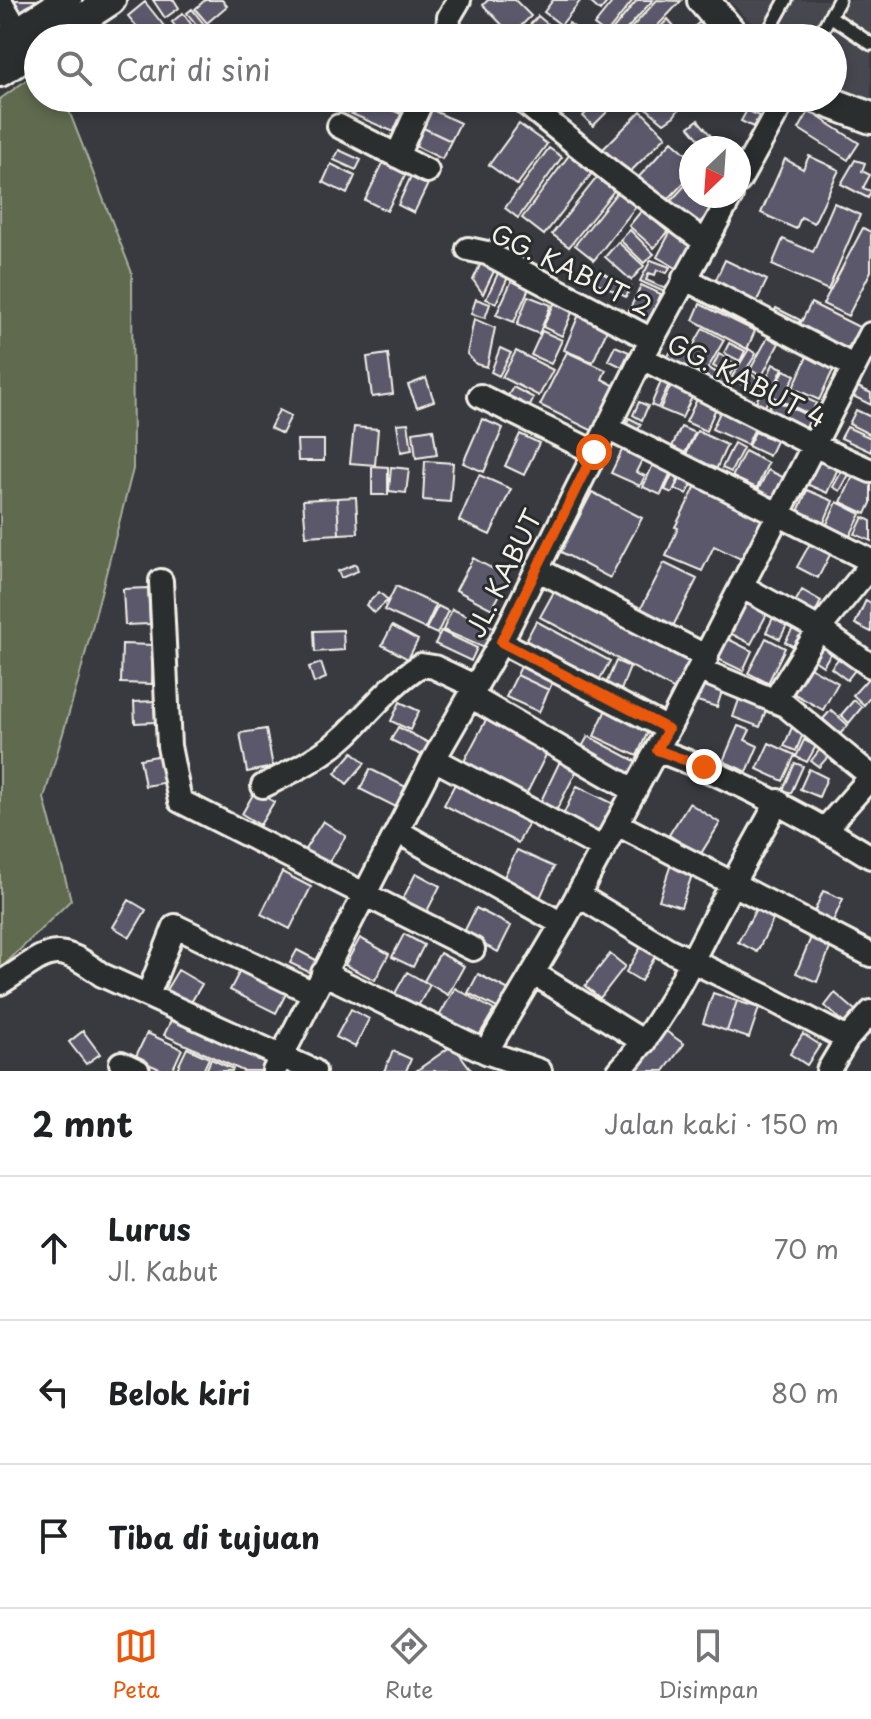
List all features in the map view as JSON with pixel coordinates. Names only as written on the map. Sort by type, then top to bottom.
[{"type":"main road","points":[[703,0],[723,24]]},
{"type":"main road","points":[[847,109],[871,118]]},
{"type":"street","points":[[39,24],[67,0]]},
{"type":"street","points":[[74,24],[111,0]]},
{"type":"street","points":[[449,24],[449,17],[459,0]]},
{"type":"street","points":[[0,1],[19,41],[0,72]]},
{"type":"street","points":[[397,156],[417,112]]},
{"type":"street","points":[[536,112],[705,242]]},
{"type":"street","points":[[751,159],[777,112]]},
{"type":"street","points":[[339,126],[427,171]]},
{"type":"street","name":"JL. KABUT","points":[[277,1063],[434,759],[501,642],[594,452],[684,278],[724,208]]},
{"type":"street","name":"GG. KABUT 2","points":[[468,249],[500,259],[647,349]]},
{"type":"street","points":[[684,278],[853,366]]},
{"type":"street","points":[[494,1061],[533,973],[604,849],[703,664],[871,334]]},
{"type":"street","name":"GG. KABUT 4","points":[[647,349],[813,445],[871,471]]},
{"type":"street","points":[[480,396],[594,452]]},
{"type":"street","points":[[607,428],[869,572],[819,629],[774,701]]},
{"type":"street","points":[[537,569],[703,664],[798,714],[871,777],[825,829]]},
{"type":"street","points":[[161,581],[169,746],[180,801],[473,949]]},
{"type":"street","points":[[741,586],[819,629],[871,666]]},
{"type":"street","points":[[501,642],[668,729]]},
{"type":"street","points":[[263,786],[297,769],[337,742],[394,685],[421,665],[434,667],[635,791]]},
{"type":"street","points":[[657,750],[704,767],[778,801],[871,857]]},
{"type":"street","points":[[434,759],[604,849]]},
{"type":"street","points":[[619,1071],[644,1042],[675,996],[778,801]]},
{"type":"street","points":[[617,824],[871,955]]},
{"type":"street","points":[[397,831],[562,924]]},
{"type":"street","points":[[578,895],[652,941],[693,962],[857,1037]]},
{"type":"street","points":[[148,995],[175,926],[313,993]]},
{"type":"street","points":[[0,983],[40,956],[65,953],[102,975],[148,995],[277,1063],[314,1071]]},
{"type":"street","points":[[323,973],[494,1061],[540,1071]]},
{"type":"street","points":[[533,973],[644,1042]]},
{"type":"street","points":[[828,1071],[857,1037],[871,1012]]},
{"type":"lane","points":[[773,24],[786,0]]},
{"type":"lane","points":[[826,24],[839,0]]},
{"type":"lane","points":[[830,16],[842,24]]},
{"type":"lane","points":[[847,28],[871,44]]},
{"type":"shaded area","points":[[729,0],[871,0],[871,99],[847,92],[847,24],[752,24]]},
{"type":"green space","points":[[24,82],[24,112],[69,112],[132,273],[133,469],[78,682],[44,798],[71,900],[0,969],[0,99]]},
{"type":"building","points":[[11,0],[41,0],[24,15]]},
{"type":"building","points":[[153,0],[174,0],[179,8],[165,18]]},
{"type":"building","points":[[205,0],[222,0],[227,6],[207,23],[195,9]]},
{"type":"building","points":[[488,0],[515,0],[531,16],[523,24],[501,24],[483,5]]},
{"type":"building","points":[[553,0],[581,0],[562,24],[544,12]]},
{"type":"building","points":[[588,0],[609,0],[600,11]]},
{"type":"building","points":[[614,0],[633,0],[614,24],[595,24]]},
{"type":"building","points":[[637,0],[653,0],[632,24],[617,24]]},
{"type":"building","points":[[657,0],[681,1],[659,24],[635,24]]},
{"type":"building","points":[[145,2],[162,24],[135,24],[128,16]]},
{"type":"building","points":[[192,9],[204,24],[196,24],[187,13]]},
{"type":"building","points":[[183,13],[191,24],[174,24],[172,22]]},
{"type":"building","points":[[538,16],[548,24],[531,24]]},
{"type":"building","points":[[347,112],[396,112],[401,114],[394,132]]},
{"type":"building","points":[[421,112],[437,112],[460,123],[451,141],[415,124]]},
{"type":"building","points":[[587,112],[607,112],[593,126],[583,116]]},
{"type":"building","points":[[640,112],[666,136],[628,174],[603,149]]},
{"type":"building","points":[[651,112],[677,112],[664,123]]},
{"type":"building","points":[[746,112],[759,116],[753,127],[741,121]]},
{"type":"building","points":[[811,112],[859,143],[848,160],[799,129]]},
{"type":"building","points":[[698,120],[711,136],[696,136],[689,127]]},
{"type":"building","points":[[415,124],[451,141],[442,159],[407,142]]},
{"type":"building","points":[[519,124],[547,144],[517,185],[489,165]]},
{"type":"building","points":[[672,141],[679,147],[679,188],[662,206],[635,181]]},
{"type":"building","points":[[549,148],[562,157],[518,218],[505,208]]},
{"type":"building","points":[[339,150],[361,160],[356,170],[334,160]]},
{"type":"building","points":[[573,150],[596,168],[544,235],[522,218]]},
{"type":"building","points":[[809,156],[839,170],[814,223],[801,217],[796,229],[761,213],[785,159],[803,169]]},
{"type":"building","points":[[855,160],[865,163],[862,171],[870,175],[863,188],[871,191],[868,198],[841,184]]},
{"type":"building","points":[[384,161],[407,172],[387,211],[365,200]]},
{"type":"building","points":[[331,164],[355,176],[347,194],[323,182]]},
{"type":"building","points":[[599,175],[616,188],[569,247],[552,234]]},
{"type":"building","points":[[411,176],[428,184],[414,213],[398,205]]},
{"type":"building","points":[[619,190],[638,204],[594,260],[575,245]]},
{"type":"building","points":[[679,192],[679,208],[713,208],[696,227],[669,203]]},
{"type":"building","points":[[834,203],[860,215],[828,290],[772,265],[783,239],[813,252]]},
{"type":"building","points":[[642,210],[668,232],[654,248],[629,226]]},
{"type":"building","points":[[674,225],[700,240],[682,271],[657,257]]},
{"type":"building","points":[[863,228],[871,232],[871,271],[848,316],[823,304]]},
{"type":"building","points":[[630,230],[654,254],[644,263],[620,240]]},
{"type":"building","points":[[618,242],[644,266],[631,280],[605,257]]},
{"type":"building","points":[[651,260],[670,267],[667,273],[657,270],[655,275],[649,273],[646,280],[673,292],[671,295],[640,281]]},
{"type":"building","points":[[725,260],[767,280],[755,305],[713,286]]},
{"type":"building","points":[[481,263],[495,269],[483,294],[473,280]]},
{"type":"building","points":[[500,269],[510,273],[496,303],[486,299]]},
{"type":"building","points":[[600,272],[631,287],[626,297],[595,282]]},
{"type":"building","points":[[512,280],[529,288],[514,322],[496,315]]},
{"type":"building","points":[[641,285],[661,294],[647,325],[627,315]]},
{"type":"building","points":[[528,296],[551,305],[539,334],[517,325]]},
{"type":"building","points":[[476,299],[490,304],[485,318],[471,314]]},
{"type":"building","points":[[556,300],[574,308],[562,336],[543,327]]},
{"type":"building","points":[[811,303],[859,327],[845,354],[797,330]]},
{"type":"building","points":[[700,304],[755,331],[747,349],[693,320]]},
{"type":"building","points":[[776,308],[800,320],[794,331],[771,319]]},
{"type":"building","points":[[580,312],[609,325],[593,362],[564,350]]},
{"type":"building","points":[[474,319],[495,328],[487,367],[476,364],[467,354]]},
{"type":"building","points":[[703,328],[724,340],[708,368],[729,379],[721,395],[664,364],[672,349],[687,357]]},
{"type":"building","points":[[542,331],[562,340],[551,364],[531,355]]},
{"type":"building","points":[[768,337],[779,343],[762,376],[750,370]]},
{"type":"building","points":[[729,343],[745,351],[740,361],[724,353]]},
{"type":"building","points":[[615,346],[629,352],[622,367],[608,360]]},
{"type":"building","points":[[500,348],[511,353],[499,376],[491,372]]},
{"type":"building","points":[[749,349],[756,354],[739,381],[732,377]]},
{"type":"building","points":[[516,351],[553,370],[539,396],[502,377]]},
{"type":"building","points":[[567,352],[606,370],[602,379],[621,389],[599,434],[540,405]]},
{"type":"building","points":[[388,354],[393,394],[372,397],[367,357]]},
{"type":"building","points":[[719,354],[736,364],[730,375],[713,366]]},
{"type":"building","points":[[808,354],[835,366],[819,400],[793,388]]},
{"type":"building","points":[[773,364],[783,368],[761,415],[752,411]]},
{"type":"building","points":[[784,370],[795,375],[788,390],[816,403],[811,415],[771,396]]},
{"type":"building","points":[[747,372],[759,379],[753,390],[741,384]]},
{"type":"building","points":[[663,377],[671,380],[658,408],[651,405]]},
{"type":"building","points":[[426,378],[434,401],[417,407],[408,385]]},
{"type":"building","points":[[851,384],[871,393],[871,405],[847,393]]},
{"type":"building","points":[[671,385],[693,395],[682,418],[660,409]]},
{"type":"building","points":[[513,387],[534,398],[528,410],[506,399]]},
{"type":"building","points":[[698,397],[717,406],[706,431],[686,422]]},
{"type":"building","points":[[773,399],[811,417],[802,436],[764,418]]},
{"type":"building","points":[[639,402],[648,406],[642,420],[633,415]]},
{"type":"building","points":[[722,408],[757,424],[747,445],[712,429]]},
{"type":"building","points":[[279,410],[291,416],[282,434],[270,428]]},
{"type":"building","points":[[856,410],[871,417],[871,435],[849,424]]},
{"type":"building","points":[[629,418],[641,424],[636,434],[624,428]]},
{"type":"building","points":[[482,419],[503,428],[484,472],[463,463]]},
{"type":"building","points":[[408,423],[412,450],[401,452],[397,424]]},
{"type":"building","points":[[354,427],[378,429],[375,465],[350,463]]},
{"type":"building","points":[[681,427],[695,433],[683,457],[670,451]]},
{"type":"building","points":[[847,427],[871,438],[871,452],[841,438]]},
{"type":"building","points":[[433,429],[437,455],[416,458],[413,432]]},
{"type":"building","points":[[697,431],[727,445],[715,472],[684,458]]},
{"type":"building","points":[[755,432],[776,441],[769,456],[748,446]]},
{"type":"building","points":[[520,434],[539,443],[524,475],[505,466]]},
{"type":"building","points":[[297,440],[324,440],[324,461],[298,461]]},
{"type":"building","points":[[626,442],[646,452],[636,472],[645,476],[640,486],[611,473]]},
{"type":"building","points":[[734,443],[743,448],[731,472],[722,468]]},
{"type":"building","points":[[745,451],[768,463],[757,488],[732,477]]},
{"type":"building","points":[[818,453],[840,464],[827,493],[804,483]]},
{"type":"building","points":[[655,460],[673,467],[661,495],[643,487]]},
{"type":"building","points":[[425,461],[453,463],[450,502],[423,500]]},
{"type":"building","points":[[845,465],[852,469],[840,491],[833,487]]},
{"type":"building","points":[[372,466],[388,467],[388,495],[372,495]]},
{"type":"building","points":[[676,466],[683,470],[672,493],[665,490]]},
{"type":"building","points":[[391,467],[409,469],[406,493],[389,491]]},
{"type":"building","points":[[768,470],[791,481],[780,503],[757,492]]},
{"type":"building","points":[[855,472],[871,480],[871,503],[866,514],[841,502]]},
{"type":"building","points":[[479,475],[511,489],[490,535],[459,521]]},
{"type":"building","points":[[682,475],[694,480],[687,494],[675,489]]},
{"type":"building","points":[[697,484],[768,519],[747,562],[714,546],[702,571],[666,556],[678,528],[675,527]]},
{"type":"building","points":[[807,490],[833,501],[823,525],[797,514]]},
{"type":"building","points":[[592,492],[642,518],[610,578],[561,552]]},
{"type":"building","points":[[356,497],[358,533],[339,534],[337,498]]},
{"type":"building","points":[[337,498],[339,534],[306,536],[303,500]]},
{"type":"building","points":[[837,502],[861,514],[850,536],[826,526]]},
{"type":"building","points":[[863,517],[871,521],[871,541],[855,534]]},
{"type":"building","points":[[812,540],[832,551],[818,578],[797,567]]},
{"type":"building","points":[[473,558],[509,578],[492,609],[456,590]]},
{"type":"building","points":[[664,563],[697,579],[670,632],[637,616]]},
{"type":"building","points":[[356,564],[358,571],[341,578],[338,571]]},
{"type":"building","points":[[396,586],[436,605],[425,629],[384,610]]},
{"type":"building","points":[[148,588],[150,624],[125,625],[123,589]]},
{"type":"building","points":[[556,588],[690,660],[675,690],[540,617]]},
{"type":"building","points":[[802,590],[821,601],[814,615],[794,604]]},
{"type":"building","points":[[379,592],[388,600],[374,613],[366,605]]},
{"type":"building","points":[[741,598],[768,612],[751,644],[724,630]]},
{"type":"building","points":[[866,600],[871,603],[871,632],[855,624]]},
{"type":"building","points":[[438,606],[448,611],[437,634],[426,629]]},
{"type":"building","points":[[452,609],[496,629],[487,649],[443,630]]},
{"type":"building","points":[[775,614],[789,621],[780,639],[766,632]]},
{"type":"building","points":[[536,621],[610,661],[597,684],[524,644]]},
{"type":"building","points":[[795,625],[807,632],[798,649],[785,642]]},
{"type":"building","points":[[392,626],[418,640],[408,659],[382,645]]},
{"type":"building","points":[[343,630],[344,650],[315,652],[314,631]]},
{"type":"building","points":[[441,631],[477,648],[471,661],[435,644]]},
{"type":"building","points":[[726,638],[752,651],[743,671],[716,658]]},
{"type":"building","points":[[766,638],[785,648],[768,683],[748,673]]},
{"type":"building","points":[[819,639],[834,648],[823,666],[808,656]]},
{"type":"building","points":[[122,644],[153,645],[152,684],[121,683]]},
{"type":"building","points":[[843,653],[859,665],[847,680],[831,668]]},
{"type":"building","points":[[616,661],[630,667],[621,690],[606,684]]},
{"type":"building","points":[[523,662],[555,677],[549,690],[517,675]]},
{"type":"building","points":[[321,663],[326,678],[314,683],[309,667]]},
{"type":"building","points":[[808,666],[838,683],[823,710],[793,693]]},
{"type":"building","points":[[517,675],[549,690],[539,712],[506,697]]},
{"type":"building","points":[[871,675],[871,696],[864,705],[853,695]]},
{"type":"building","points":[[701,677],[724,685],[717,707],[694,700]]},
{"type":"building","points":[[741,694],[768,704],[760,727],[733,717]]},
{"type":"building","points":[[854,700],[862,707],[849,723],[841,715]]},
{"type":"building","points":[[154,701],[155,722],[135,723],[134,702]]},
{"type":"building","points":[[400,702],[419,711],[410,730],[391,721]]},
{"type":"building","points":[[608,705],[651,725],[637,756],[594,736]]},
{"type":"building","points":[[831,710],[848,725],[840,734],[823,719]]},
{"type":"building","points":[[487,718],[549,749],[525,797],[462,765]]},
{"type":"building","points":[[793,725],[805,729],[796,751],[784,746]]},
{"type":"building","points":[[738,726],[750,730],[745,740],[758,746],[747,772],[723,761]]},
{"type":"building","points":[[398,727],[431,744],[425,757],[391,740]]},
{"type":"building","points":[[266,729],[273,767],[247,772],[240,733]]},
{"type":"building","points":[[588,736],[639,763],[630,781],[578,754]]},
{"type":"building","points":[[804,740],[816,746],[807,762],[796,757]]},
{"type":"building","points":[[769,743],[795,755],[783,781],[757,769]]},
{"type":"building","points":[[825,743],[834,750],[819,767],[811,761]]},
{"type":"building","points":[[353,752],[365,763],[347,784],[335,773]]},
{"type":"building","points":[[163,755],[168,782],[145,786],[140,759]]},
{"type":"building","points":[[561,759],[578,768],[554,815],[538,807]]},
{"type":"building","points":[[795,763],[803,766],[791,793],[783,790]]},
{"type":"building","points":[[370,769],[408,788],[398,808],[360,789]]},
{"type":"building","points":[[809,769],[827,778],[819,797],[800,789]]},
{"type":"building","points":[[457,780],[532,817],[518,843],[444,805]]},
{"type":"building","points":[[577,786],[614,804],[599,836],[562,817]]},
{"type":"building","points":[[255,791],[274,802],[260,825],[242,814]]},
{"type":"building","points":[[689,803],[720,823],[700,855],[669,835]]},
{"type":"building","points":[[323,821],[346,836],[327,865],[304,851]]},
{"type":"building","points":[[517,850],[554,867],[540,898],[502,881]]},
{"type":"building","points":[[672,861],[694,869],[681,907],[659,900]]},
{"type":"building","points":[[282,872],[311,887],[290,929],[261,914]]},
{"type":"building","points":[[416,873],[440,886],[422,921],[398,908]]},
{"type":"building","points":[[823,891],[843,899],[830,928],[811,919]]},
{"type":"building","points":[[129,900],[146,910],[130,937],[113,927]]},
{"type":"building","points":[[476,908],[511,926],[498,952],[463,934]]},
{"type":"building","points":[[756,909],[774,918],[757,952],[738,942]]},
{"type":"building","points":[[404,934],[424,945],[413,967],[392,957]]},
{"type":"building","points":[[812,935],[832,943],[817,982],[796,973]]},
{"type":"building","points":[[360,938],[389,954],[375,980],[345,965]]},
{"type":"building","points":[[642,945],[657,953],[641,981],[626,972]]},
{"type":"building","points":[[297,950],[318,961],[311,973],[290,963]]},
{"type":"building","points":[[440,953],[464,966],[448,995],[424,981]]},
{"type":"building","points":[[610,954],[625,966],[600,998],[585,986]]},
{"type":"building","points":[[243,965],[289,988],[276,1013],[230,990]]},
{"type":"building","points":[[178,970],[202,984],[187,1009],[163,995]]},
{"type":"building","points":[[407,972],[430,985],[417,1008],[394,995]]},
{"type":"building","points":[[478,974],[509,990],[499,1009],[468,993]]},
{"type":"building","points":[[455,988],[494,1010],[477,1039],[438,1018]]},
{"type":"building","points":[[713,993],[737,1001],[727,1031],[703,1023]]},
{"type":"building","points":[[835,993],[856,1011],[845,1024],[825,1006]]},
{"type":"building","points":[[737,1001],[759,1008],[749,1038],[727,1031]]},
{"type":"building","points":[[351,1009],[369,1019],[355,1047],[336,1037]]},
{"type":"building","points":[[175,1012],[275,1058],[270,1071],[243,1071],[164,1035]]},
{"type":"building","points":[[663,1029],[684,1044],[664,1071],[632,1071]]},
{"type":"building","points":[[83,1031],[100,1054],[86,1064],[69,1042]]},
{"type":"building","points":[[147,1033],[182,1049],[172,1071],[164,1071],[135,1058]]},
{"type":"building","points":[[803,1034],[820,1045],[807,1065],[790,1054]]},
{"type":"building","points":[[453,1045],[472,1071],[416,1071]]},
{"type":"building","points":[[187,1048],[209,1058],[203,1071],[176,1071]]},
{"type":"building","points":[[393,1051],[411,1059],[406,1071],[384,1071]]},
{"type":"building","points":[[211,1059],[233,1069],[232,1071],[206,1071]]},
{"type":"route","points":[[594,452],[501,642],[668,729],[657,750],[704,767]]}]
